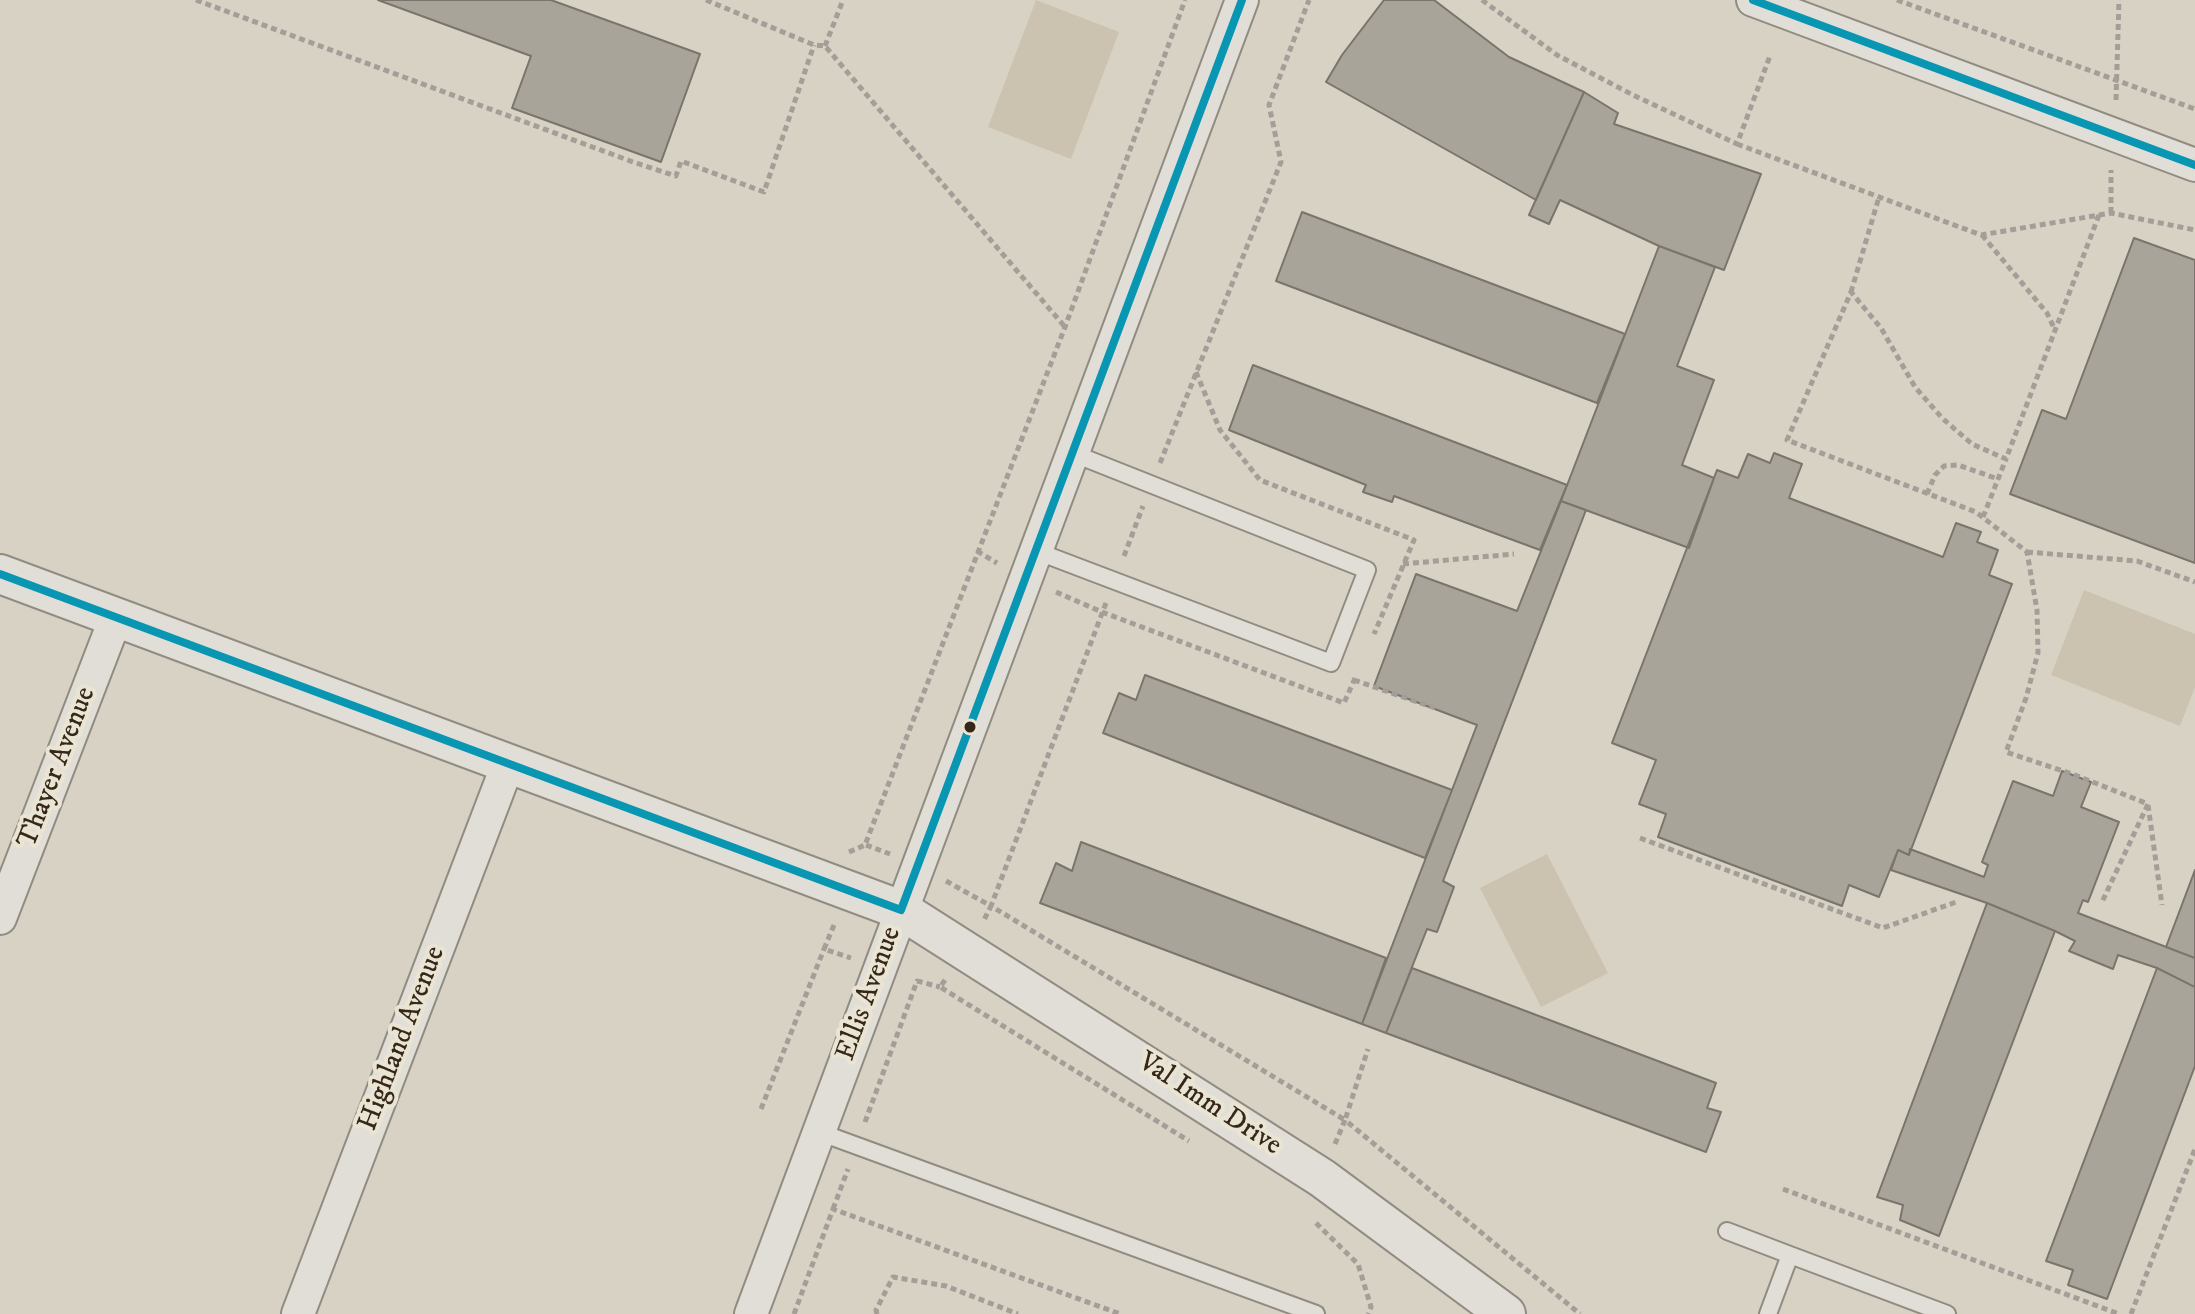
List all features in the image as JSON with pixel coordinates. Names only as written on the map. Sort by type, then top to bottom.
[{"type":"street","name":"Ellis Avenue","points":[[751,1314],[1242,0]]},
{"type":"street","points":[[1753,0],[2195,165]]},
{"type":"street","name":"Val Imm Drive","points":[[0,574],[901,910],[1322,1178],[1506,1314]]},
{"type":"street","name":"Thayer Avenue","points":[[0,918],[116,617]]},
{"type":"street","name":"Highland Avenue","points":[[298,1314],[508,764]]},
{"type":"lane","points":[[1030,564],[1114,580],[1331,663],[1367,570],[1072,453]]},
{"type":"lane","points":[[819,1132],[1316,1314]]},
{"type":"lane","points":[[1727,1231],[1947,1314]]},
{"type":"lane","points":[[1768,1314],[1790,1255]]},
{"type":"path","points":[[196,0],[633,162],[676,176],[681,161],[764,192],[814,45]]},
{"type":"path","points":[[706,0],[814,45],[825,46],[1065,327]]},
{"type":"path","points":[[825,46],[843,0]]},
{"type":"path","points":[[841,856],[865,845],[1065,327],[1185,0]]},
{"type":"path","points":[[1309,0],[1269,105],[1281,162],[1195,371],[991,906],[1345,1120],[1368,1049]]},
{"type":"path","points":[[1482,0],[1557,55],[1737,144],[1981,235],[2047,313],[2055,330]]},
{"type":"path","points":[[1897,0],[2195,109]]},
{"type":"path","points":[[1737,144],[1770,56]]},
{"type":"path","points":[[1879,197],[1851,292],[1787,440],[1976,512],[2027,552],[2137,561],[2195,582]]},
{"type":"path","points":[[1981,235],[2111,213],[2195,230]]},
{"type":"path","points":[[1983,518],[2099,215]]},
{"type":"path","points":[[1851,292],[1881,328],[1915,387],[1942,418],[1972,444],[2006,459]]},
{"type":"path","points":[[1195,371],[1220,430],[1260,480],[1414,540],[1373,637]]},
{"type":"path","points":[[1927,494],[1935,475],[1944,466],[1958,465],[1998,479]]},
{"type":"path","points":[[977,551],[1030,564],[1102,612],[1344,703],[1360,666]]},
{"type":"path","points":[[2027,552],[2037,610],[2038,653],[2026,698],[2006,752],[2148,804]]},
{"type":"path","points":[[1403,564],[1514,554]]},
{"type":"path","points":[[1354,680],[1435,708]]},
{"type":"path","points":[[2102,902],[2148,804]]},
{"type":"path","points":[[2148,804],[2162,905]]},
{"type":"path","points":[[1640,838],[1883,928],[1959,901]]},
{"type":"path","points":[[761,1109],[824,949]]},
{"type":"path","points":[[794,1314],[917,981],[940,987]]},
{"type":"path","points":[[2131,1314],[2195,1149]]},
{"type":"path","points":[[1783,1189],[2119,1314]]},
{"type":"path","points":[[833,1209],[1120,1314]]},
{"type":"path","points":[[1307,1214],[1358,1264],[1371,1307],[1368,1314]]},
{"type":"path","points":[[877,1314],[876,1310],[893,1277],[946,1286],[1018,1314]]},
{"type":"shaded area","points":[[1036,0],[1119,32],[1071,159],[988,127]]},
{"type":"shaded area","points":[[2084,590],[2195,634],[2195,687],[2180,726],[2051,675]]},
{"type":"shaded area","points":[[1547,854],[1608,973],[1541,1007],[1480,888]]},
{"type":"building","points":[[378,0],[551,0],[700,54],[661,162],[512,108],[531,56]]},
{"type":"building","points":[[1384,0],[1434,0],[1509,57],[1584,92],[1536,200],[1326,82],[1342,55]]},
{"type":"building","points":[[1584,92],[1618,113],[1614,124],[1761,174],[1724,270],[1659,246],[1560,200],[1549,224],[1529,215]]},
{"type":"building","points":[[1302,212],[1625,334],[1597,403],[1276,281]]},
{"type":"building","points":[[2134,238],[2195,260],[2195,563],[2010,494],[2042,410],[2066,419]]},
{"type":"building","points":[[1659,246],[1715,267],[1677,366],[1714,380],[1682,465],[1714,478],[1689,548],[1561,501]]},
{"type":"building","points":[[1253,365],[1567,485],[1540,550],[1394,496],[1392,502],[1363,492],[1366,485],[1229,430]]},
{"type":"building","points":[[1774,453],[1802,464],[1789,498],[1943,557],[1956,523],[1981,532],[1977,542],[1998,550],[1989,575],[2012,584],[1909,855],[1898,850],[1879,897],[1849,885],[1842,906],[1658,837],[1666,814],[1639,804],[1656,760],[1612,743],[1717,470],[1738,478],[1748,454],[1770,463]]},
{"type":"building","points":[[1561,501],[1586,510],[1443,881],[1454,887],[1437,932],[1427,929],[1386,1033],[1362,1024],[1477,725],[1374,686],[1416,574],[1517,611]]},
{"type":"building","points":[[1145,675],[1452,790],[1425,858],[1103,733],[1119,693],[1136,700]]},
{"type":"building","points":[[2062,771],[2091,782],[2081,807],[2119,822],[2088,902],[2083,900],[2078,913],[2195,958],[2195,987],[2157,968],[2118,955],[2113,969],[2069,951],[2075,941],[2055,931],[1987,903],[1891,870],[1898,850],[1909,855],[1910,849],[1984,877],[1988,865],[1982,862],[2013,781],[2053,796]]},
{"type":"building","points":[[1081,842],[1386,958],[1362,1024],[1040,903],[1056,863],[1072,871]]},
{"type":"building","points":[[2195,870],[2195,958],[2166,947]]},
{"type":"building","points":[[1987,903],[2055,931],[1939,1236],[1900,1220],[1903,1205],[1877,1197]]},
{"type":"building","points":[[1412,968],[1716,1083],[1707,1108],[1721,1112],[1706,1152],[1386,1033]]},
{"type":"building","points":[[2157,968],[2195,987],[2195,1066],[2107,1299],[2068,1285],[2073,1270],[2046,1261]]},
{"type":"transit line","points":[[0,574],[901,910],[1242,0]]},
{"type":"transit line","points":[[1753,0],[2195,165]]}]
